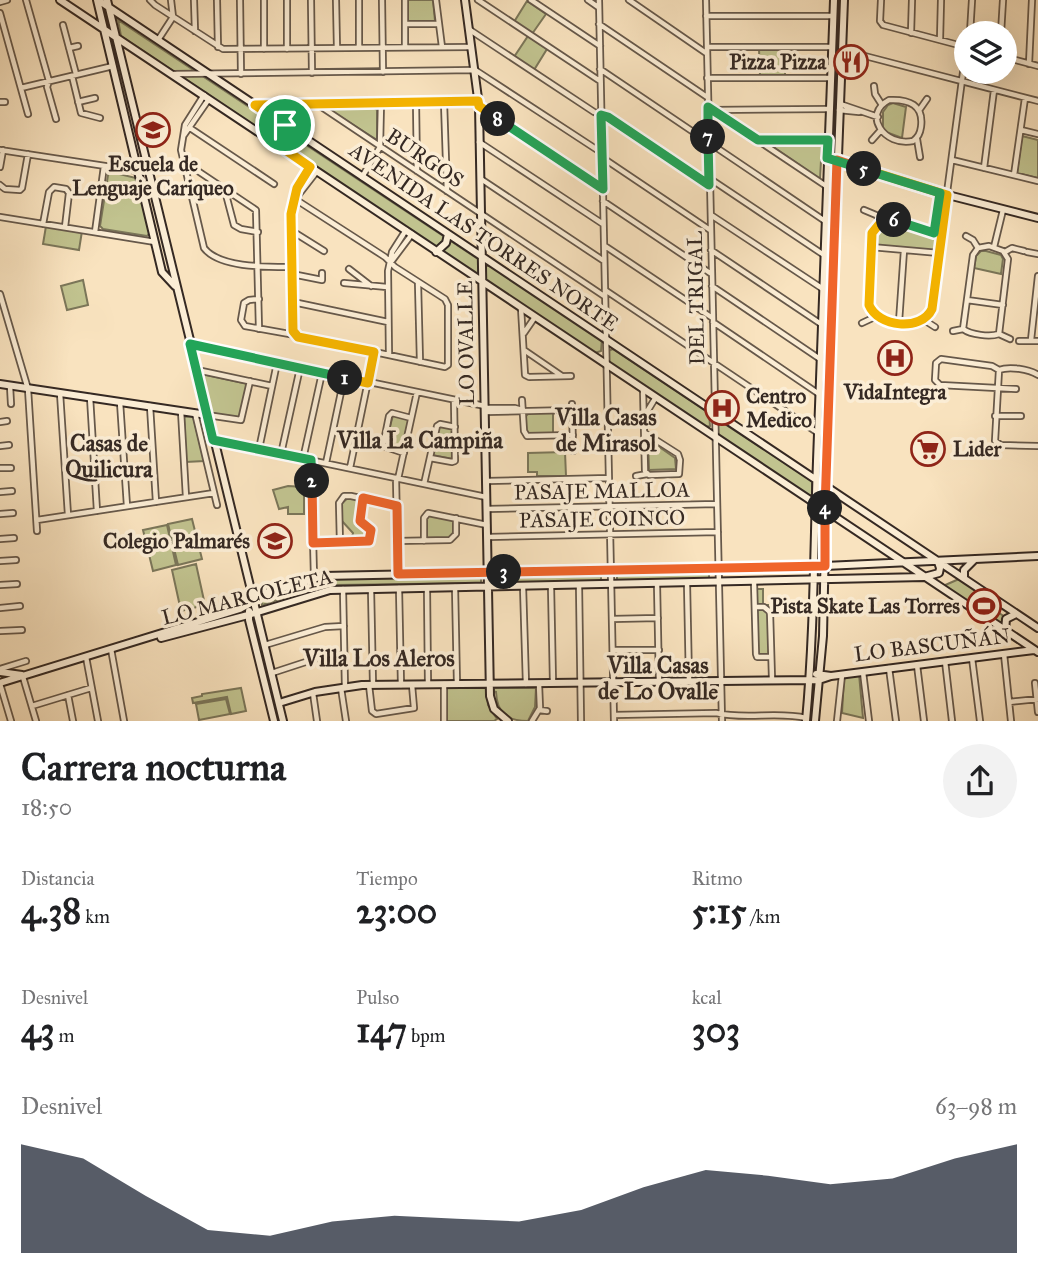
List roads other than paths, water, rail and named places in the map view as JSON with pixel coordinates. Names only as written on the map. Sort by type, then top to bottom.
[{"type":"street","points":[[0,2],[6,0]]},
{"type":"street","points":[[26,0],[49,81],[48,88],[56,119]]},
{"type":"street","points":[[61,0],[902,563],[1037,650]]},
{"type":"street","points":[[97,0],[161,269],[178,292]]},
{"type":"street","name":"AVENIDA LAS TORRES NORTE","points":[[97,0],[108,4],[158,41],[937,561],[943,568],[964,578],[1038,628]]},
{"type":"street","points":[[150,0],[226,50],[471,47]]},
{"type":"street","points":[[158,41],[173,17],[171,0]]},
{"type":"street","points":[[194,0],[195,32]]},
{"type":"street","points":[[217,0],[218,47]]},
{"type":"street","points":[[240,0],[241,74]]},
{"type":"street","points":[[264,0],[264,49]]},
{"type":"street","points":[[287,0],[287,49]]},
{"type":"street","points":[[311,0],[312,73]]},
{"type":"street","points":[[336,0],[337,48]]},
{"type":"street","points":[[359,0],[359,48]]},
{"type":"street","points":[[382,0],[383,72]]},
{"type":"street","points":[[405,0],[405,47]]},
{"type":"street","points":[[436,0],[442,47]]},
{"type":"street","name":"LO OVALLE","points":[[465,0],[479,104],[491,704],[504,720]]},
{"type":"street","points":[[478,0],[601,82]]},
{"type":"street","points":[[531,0],[600,46]]},
{"type":"street","points":[[588,0],[599,7]]},
{"type":"street","points":[[599,0],[614,718],[690,714],[722,718],[806,720],[815,581],[822,289],[834,0]]},
{"type":"street","points":[[629,0],[707,50],[832,47]]},
{"type":"street","name":"DEL TRIGAL","points":[[706,0],[722,718]]},
{"type":"street","points":[[815,721],[820,677],[825,566],[844,0]]},
{"type":"street","points":[[881,0],[881,23],[954,44]]},
{"type":"street","points":[[911,33],[912,0]]},
{"type":"street","points":[[940,40],[941,0]]},
{"type":"street","points":[[971,21],[972,0]]},
{"type":"street","points":[[1002,21],[1003,0]]},
{"type":"street","points":[[1029,64],[1032,0]]},
{"type":"street","points":[[108,4],[282,721]]},
{"type":"street","points":[[0,13],[28,114]]},
{"type":"street","points":[[706,16],[833,16]]},
{"type":"street","points":[[405,24],[439,24]]},
{"type":"street","points":[[599,24],[708,97]]},
{"type":"street","points":[[63,25],[78,102],[84,115],[100,118]]},
{"type":"street","points":[[469,29],[709,185]]},
{"type":"street","points":[[832,33],[842,38]]},
{"type":"street","points":[[69,48],[78,46]]},
{"type":"street","points":[[841,50],[954,79]]},
{"type":"street","points":[[1017,61],[1038,66]]},
{"type":"street","points":[[831,65],[841,66]]},
{"type":"street","points":[[21,88],[113,66]]},
{"type":"street","points":[[600,69],[825,221]]},
{"type":"street","points":[[173,74],[475,71],[710,229]]},
{"type":"street","points":[[707,78],[830,78]]},
{"type":"street","points":[[934,233],[951,160],[962,84]]},
{"type":"street","points":[[973,84],[1038,101]]},
{"type":"street","points":[[874,86],[875,94],[882,105]]},
{"type":"street","points":[[984,168],[994,90]]},
{"type":"street","points":[[184,136],[207,97]]},
{"type":"street","points":[[207,97],[185,125],[181,147],[202,240],[207,251],[220,259],[258,267],[292,267]]},
{"type":"street","points":[[78,102],[94,98]]},
{"type":"street","points":[[1014,176],[1025,98]]},
{"type":"street","points":[[917,139],[909,143],[902,142],[887,137],[880,131],[878,117],[882,105],[893,99],[920,109],[922,118],[917,139],[920,156]]},
{"type":"street","points":[[920,109],[927,99]]},
{"type":"street","points":[[255,105],[416,102],[479,104],[603,189]]},
{"type":"street","points":[[416,102],[417,172]]},
{"type":"street","points":[[444,102],[447,191]]},
{"type":"street","points":[[362,177],[380,147],[381,103]]},
{"type":"street","name":"BURGOS","points":[[317,104],[818,433]]},
{"type":"street","points":[[839,106],[878,117]]},
{"type":"street","points":[[710,108],[829,108]]},
{"type":"street","points":[[710,108],[826,186]]},
{"type":"street","points":[[274,142],[274,130],[285,125]]},
{"type":"street","points":[[190,128],[274,184]]},
{"type":"street","points":[[1021,130],[1038,134]]},
{"type":"street","points":[[872,139],[880,131]]},
{"type":"street","points":[[758,140],[828,140]]},
{"type":"street","points":[[479,142],[604,225]]},
{"type":"street","points":[[133,150],[138,144],[144,147]]},
{"type":"street","points":[[0,167],[1,150],[139,171]]},
{"type":"street","points":[[0,186],[20,190],[22,188],[28,154]]},
{"type":"street","points":[[827,158],[943,194],[1038,218]]},
{"type":"street","points":[[951,160],[1038,181]]},
{"type":"street","points":[[183,161],[255,208],[258,232],[259,329]]},
{"type":"street","points":[[95,232],[104,166]]},
{"type":"street","points":[[295,335],[291,214],[299,185],[314,169]]},
{"type":"street","points":[[295,199],[304,189],[314,169]]},
{"type":"street","points":[[480,178],[604,261]]},
{"type":"street","points":[[709,178],[824,255]]},
{"type":"street","points":[[299,185],[304,189]]},
{"type":"street","points":[[43,223],[49,192],[54,187],[66,189],[70,195],[65,227]]},
{"type":"street","points":[[224,187],[234,225],[258,232]]},
{"type":"street","points":[[862,323],[877,316],[914,324],[924,320],[932,309],[942,235],[943,194]]},
{"type":"street","points":[[259,299],[244,303],[241,320],[245,326],[447,367],[446,301],[385,257],[295,199]]},
{"type":"street","points":[[603,201],[711,274]]},
{"type":"street","points":[[864,210],[876,215],[881,222]]},
{"type":"street","points":[[994,247],[1003,210]]},
{"type":"street","points":[[710,215],[822,289]]},
{"type":"street","points":[[0,217],[155,242]]},
{"type":"street","points":[[877,316],[869,302],[872,233],[881,222],[894,220],[942,235]]},
{"type":"street","points":[[291,230],[324,251]]},
{"type":"street","points":[[389,355],[387,287],[390,263],[392,252],[409,232]]},
{"type":"street","points":[[436,252],[446,243],[447,234]]},
{"type":"street","points":[[966,236],[973,240],[978,248]]},
{"type":"street","points":[[604,246],[819,396],[829,398]]},
{"type":"street","points":[[871,247],[939,253]]},
{"type":"street","points":[[963,329],[972,257],[978,248],[994,247],[1005,252],[1008,261],[999,334]]},
{"type":"street","points":[[1005,252],[1012,248],[1038,254]]},
{"type":"street","points":[[711,250],[821,324]]},
{"type":"street","points":[[899,322],[904,250]]},
{"type":"street","points":[[161,269],[168,270],[172,265]]},
{"type":"street","points":[[349,269],[372,287]]},
{"type":"street","points":[[292,274],[322,279],[322,273]]},
{"type":"street","points":[[1031,340],[1038,276]]},
{"type":"street","points":[[344,283],[387,287]]},
{"type":"street","points":[[418,283],[420,362]]},
{"type":"street","points":[[711,286],[820,359]]},
{"type":"street","points":[[0,294],[28,388],[37,531]]},
{"type":"street","points":[[967,300],[1003,305]]},
{"type":"street","points":[[293,302],[388,322]]},
{"type":"street","points":[[522,308],[523,370],[526,376],[571,376]]},
{"type":"street","points":[[524,333],[535,317]]},
{"type":"street","points":[[924,320],[935,327]]},
{"type":"street","points":[[953,331],[963,329],[967,332],[999,334],[1010,339]]},
{"type":"street","points":[[1019,341],[1038,341]]},
{"type":"street","points":[[821,342],[831,342]]},
{"type":"street","points":[[190,344],[454,400],[485,409],[523,411],[572,407],[573,451]]},
{"type":"street","points":[[524,350],[562,376]]},
{"type":"street","points":[[350,468],[374,352]]},
{"type":"street","points":[[1017,389],[937,384],[935,378],[938,360],[1038,374]]},
{"type":"street","points":[[259,449],[277,363]]},
{"type":"street","points":[[281,454],[300,368]]},
{"type":"street","points":[[196,369],[272,386]]},
{"type":"street","points":[[999,370],[996,388],[996,443],[1038,446]]},
{"type":"street","points":[[303,459],[322,373]]},
{"type":"street","points":[[326,463],[344,377]]},
{"type":"street","points":[[0,384],[241,420],[250,381]]},
{"type":"street","points":[[10,386],[11,404]]},
{"type":"street","points":[[643,388],[647,474]]},
{"type":"street","points":[[60,393],[68,515]]},
{"type":"street","points":[[398,574],[397,478],[417,393]]},
{"type":"street","points":[[90,397],[97,511]]},
{"type":"street","points":[[645,415],[656,397]]},
{"type":"street","points":[[430,458],[455,461],[454,400]]},
{"type":"street","points":[[522,400],[524,431],[527,436],[573,435]]},
{"type":"street","points":[[120,402],[127,506]]},
{"type":"street","points":[[150,406],[156,502]]},
{"type":"street","points":[[181,411],[186,497]]},
{"type":"street","points":[[194,413],[217,505]]},
{"type":"street","points":[[404,453],[384,447],[389,416],[393,414],[411,418]]},
{"type":"street","points":[[995,416],[1021,416]]},
{"type":"street","points":[[0,422],[7,421]]},
{"type":"street","points":[[424,484],[438,425],[455,427]]},
{"type":"street","points":[[636,476],[678,475],[680,472],[678,454],[645,433]]},
{"type":"street","points":[[213,440],[487,497]]},
{"type":"street","points":[[0,446],[9,445]]},
{"type":"street","points":[[311,460],[314,578]]},
{"type":"street","points":[[0,468],[11,467]]},
{"type":"street","points":[[486,481],[609,478]]},
{"type":"street","points":[[0,492],[12,491]]},
{"type":"street","points":[[37,520],[214,493]]},
{"type":"street","points":[[340,543],[339,502],[347,495],[397,506]]},
{"type":"street","points":[[313,543],[365,543],[370,540],[371,530],[360,521],[363,498]]},
{"type":"street","name":"PASAJE MALLOA","points":[[487,509],[717,505]]},
{"type":"street","points":[[0,514],[13,513]]},
{"type":"street","points":[[424,541],[424,518],[427,514],[488,525]]},
{"type":"street","points":[[397,541],[452,539],[456,534],[456,518]]},
{"type":"street","name":"PASAJE COINCO","points":[[488,537],[718,532]]},
{"type":"street","points":[[0,538],[14,538]]},
{"type":"street","points":[[874,579],[879,572],[877,564],[883,557],[881,549]]},
{"type":"street","name":"LO MARCOLETA","points":[[0,684],[244,608],[258,595],[331,575],[825,566],[1038,556]]},
{"type":"street","points":[[964,578],[964,570],[977,559]]},
{"type":"street","points":[[0,561],[16,560]]},
{"type":"street","name":"LO MARCOLETA","points":[[149,637],[172,635],[248,615],[316,592],[343,589],[924,577],[936,575],[957,560]]},
{"type":"street","points":[[754,582],[756,654],[760,657],[771,657]]},
{"type":"street","points":[[687,583],[689,681]]},
{"type":"street","points":[[0,585],[17,584]]},
{"type":"street","points":[[657,584],[659,682]]},
{"type":"street","points":[[579,585],[581,721]]},
{"type":"street","points":[[523,586],[526,684]]},
{"type":"street","points":[[551,586],[554,684]]},
{"type":"street","points":[[455,587],[457,685]]},
{"type":"street","points":[[399,588],[401,685]]},
{"type":"street","points":[[427,588],[428,684]]},
{"type":"street","points":[[343,589],[343,688],[346,721]]},
{"type":"street","points":[[371,589],[372,712],[376,714],[415,708],[412,685]]},
{"type":"street","points":[[253,600],[248,615],[274,721]]},
{"type":"street","points":[[0,607],[20,606]]},
{"type":"street","points":[[755,607],[764,607],[769,612],[772,679]]},
{"type":"street","points":[[1005,631],[1006,620],[1017,614]]},
{"type":"street","points":[[612,619],[658,618]]},
{"type":"street","points":[[265,645],[325,627],[344,626]]},
{"type":"street","points":[[0,631],[22,630]]},
{"type":"street","points":[[111,649],[124,721]]},
{"type":"street","points":[[613,650],[659,650]]},
{"type":"street","name":"LO BASCUÑÁN","points":[[810,677],[1037,650]]},
{"type":"street","points":[[1004,654],[1011,721]]},
{"type":"street","points":[[272,673],[324,656],[344,655]]},
{"type":"street","points":[[86,657],[98,721]]},
{"type":"street","points":[[972,658],[980,721]]},
{"type":"street","name":"LO MARCOLETA","points":[[0,671],[26,661]]},
{"type":"street","points":[[945,661],[952,721]]},
{"type":"street","points":[[15,665],[24,675],[36,721]]},
{"type":"street","points":[[917,665],[924,721]]},
{"type":"street","points":[[890,668],[896,721]]},
{"type":"street","name":"LO MARCOLETA","points":[[0,671],[24,675]]},
{"type":"street","points":[[863,672],[869,721]]},
{"type":"street","points":[[842,675],[837,720],[844,721]]},
{"type":"street","points":[[279,703],[313,693],[371,685],[613,683],[810,677]]},
{"type":"street","points":[[1035,683],[1038,712]]},
{"type":"street","points":[[0,684],[11,721]]},
{"type":"street","points":[[444,684],[444,721]]},
{"type":"street","points":[[532,721],[539,709],[540,684]]},
{"type":"street","points":[[32,706],[92,688]]},
{"type":"street","points":[[313,693],[317,721]]},
{"type":"street","points":[[68,695],[73,721]]},
{"type":"street","points":[[1009,702],[1037,699]]},
{"type":"street","points":[[539,709],[547,711]]},
{"type":"street","points":[[660,714],[660,721]]},
{"type":"street","points":[[689,721],[690,714]]},
{"type":"place","name":"Pizza Pizza","points":[[851,62]]},
{"type":"place","name":"Escuela de Lenguaje Cariqueo","points":[[153,130]]},
{"type":"place","name":"VidaIntegra","points":[[895,358]]},
{"type":"place","name":"Centro Medico","points":[[722,408]]},
{"type":"place","name":"Lider","points":[[928,449]]},
{"type":"place","name":"Colegio Palmarés","points":[[275,541]]},
{"type":"place","name":"Pista Skate Las Torres","points":[[984,606]]},
{"type":"district","name":"Villa Casas de Mirasol","points":[[606,430]]},
{"type":"district","name":"Villa La Campiña","points":[[420,440]]},
{"type":"district","name":"Casas de Quilicura","points":[[109,456]]},
{"type":"district","name":"Villa Los Aleros","points":[[379,658]]},
{"type":"district","name":"Villa Casas de Lo Ovalle","points":[[658,678]]}]
